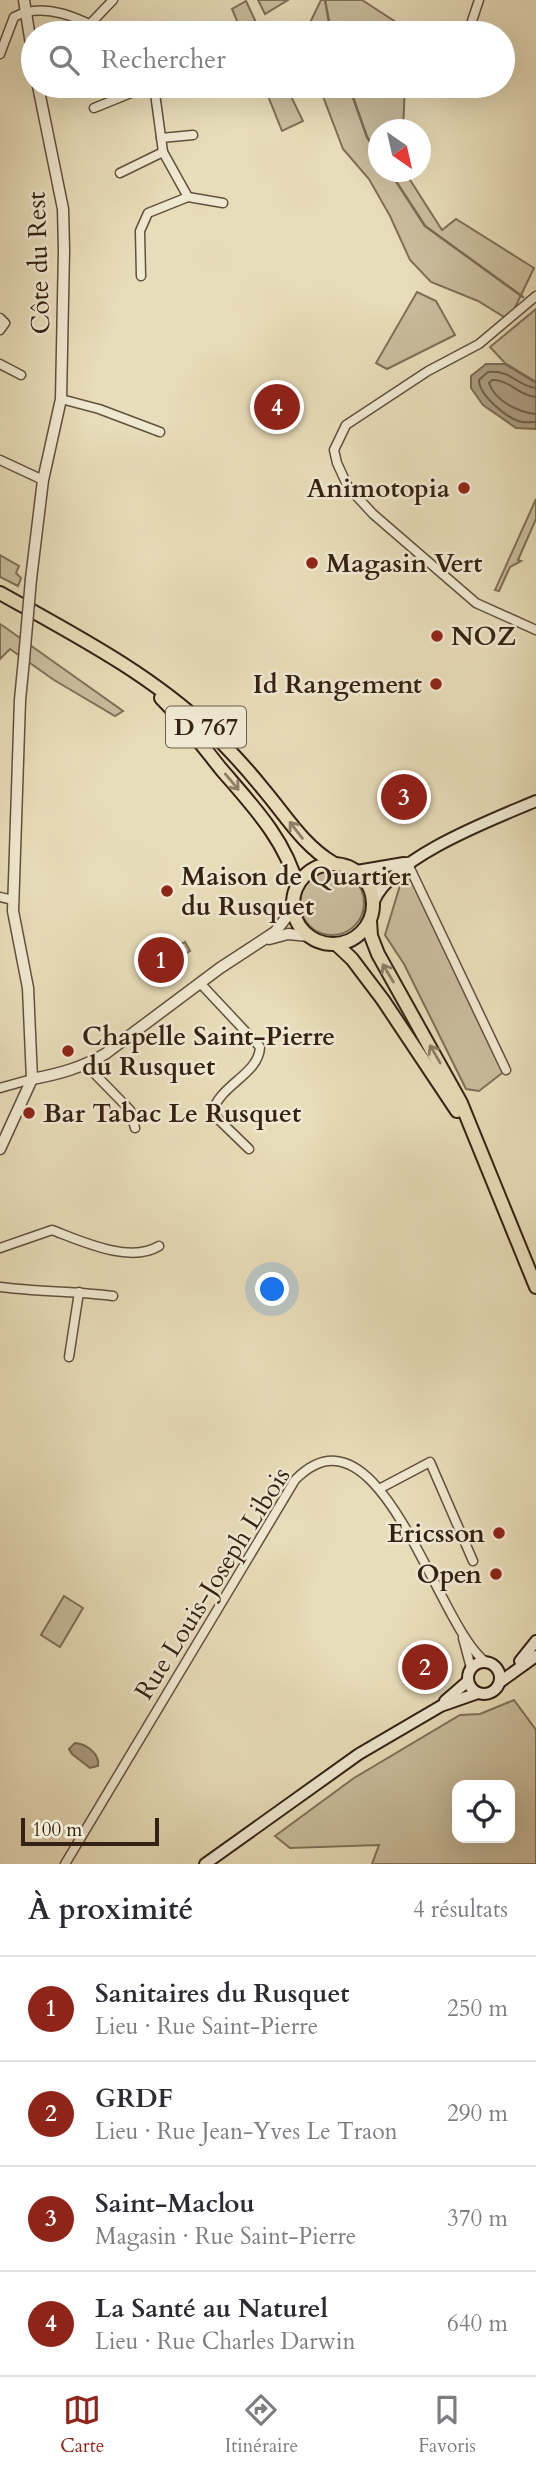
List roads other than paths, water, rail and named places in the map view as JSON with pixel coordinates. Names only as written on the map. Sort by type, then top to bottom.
[{"type":"main road","name":"D 767","points":[[0,593],[92,645],[167,694],[211,731],[258,782],[303,839],[333,863]]},
{"type":"main road","name":"D 767","points":[[139,676],[184,721],[248,801],[286,853],[297,886]]},
{"type":"main road","points":[[370,921],[356,937],[336,944],[322,943],[300,927],[293,909],[297,886],[312,870],[333,863],[357,871],[407,862],[536,801]]},
{"type":"main road","points":[[407,862],[384,884],[374,901],[370,921],[371,936],[378,954],[461,1103],[536,1287]]},
{"type":"main road","points":[[357,871],[369,884],[374,901]]},
{"type":"main road","points":[[336,944],[352,959],[383,1000],[471,1132]]},
{"type":"main road","points":[[440,1706],[478,1693],[492,1693],[500,1682],[529,1658],[536,1641]]},
{"type":"main road","points":[[205,1864],[340,1765],[440,1706],[468,1681],[471,1668],[477,1664],[529,1658]]},
{"type":"main road","points":[[491,1664],[499,1671],[500,1682]]},
{"type":"main road","points":[[468,1681],[478,1693]]},
{"type":"street","points":[[93,21],[113,0]]},
{"type":"street","points":[[472,21],[480,0]]},
{"type":"street","points":[[0,54],[14,16],[25,5],[44,8],[81,21]]},
{"type":"street","name":"Côte du Rest","points":[[32,1079],[28,988],[13,911],[20,700],[43,480],[61,399],[63,209],[40,98]]},
{"type":"street","points":[[94,108],[119,98]]},
{"type":"street","points":[[156,98],[163,152],[188,197]]},
{"type":"street","points":[[161,138],[193,135]]},
{"type":"street","points":[[120,173],[163,152]]},
{"type":"street","points":[[141,276],[140,231],[148,213],[188,197],[223,203]]},
{"type":"street","points":[[536,296],[479,344],[428,371],[346,425],[334,450],[348,487],[373,514],[476,603],[536,630]]},
{"type":"street","points":[[0,318],[5,323],[0,330]]},
{"type":"street","points":[[0,364],[21,375]]},
{"type":"street","points":[[61,399],[99,409],[160,432]]},
{"type":"street","points":[[0,460],[43,480]]},
{"type":"street","points":[[407,862],[506,1070]]},
{"type":"street","points":[[0,897],[13,900]]},
{"type":"street","points":[[0,1088],[86,1065],[261,942],[282,925],[293,909]]},
{"type":"street","points":[[261,942],[288,934],[309,936]]},
{"type":"street","points":[[200,983],[260,1047],[257,1060],[218,1101],[213,1111],[249,1149]]},
{"type":"street","points":[[86,1065],[131,1110],[135,1128]]},
{"type":"street","points":[[0,1149],[32,1079]]},
{"type":"street","points":[[0,1248],[52,1230],[101,1248],[147,1253],[159,1246]]},
{"type":"street","points":[[0,1287],[113,1296]]},
{"type":"street","points":[[69,1356],[79,1292]]},
{"type":"street","name":"Rue Louis-Joseph Libois","points":[[65,1864],[295,1480],[311,1465],[337,1460],[354,1465],[379,1489],[415,1545],[463,1635],[471,1668]]},
{"type":"street","points":[[379,1489],[430,1462],[473,1561]]},
{"type":"street","name":"Rue Louis-Joseph Libois","points":[[463,1635],[491,1664]]},
{"type":"water","points":[[486,364],[505,364],[536,383],[536,429],[516,428],[483,405],[471,388],[471,376]]},
{"type":"water","points":[[75,1743],[92,1750],[97,1757],[98,1766],[90,1768],[72,1754],[69,1749]]},
{"type":"waterway","points":[[325,0],[329,21]]},
{"type":"waterway","points":[[353,98],[368,139]]},
{"type":"waterway","points":[[396,182],[425,226],[523,297]]},
{"type":"place","name":"La Santé au Naturel","points":[[277,407]]},
{"type":"place","name":"Animotopia","points":[[464,488]]},
{"type":"place","name":"Magasin Vert","points":[[312,563]]},
{"type":"place","name":"NOZ","points":[[437,636]]},
{"type":"place","name":"Id Rangement","points":[[436,684]]},
{"type":"place","name":"Saint-Maclou","points":[[404,797]]},
{"type":"place","name":"Maison de Quartier du Rusquet","points":[[167,891]]},
{"type":"place","name":"Sanitaires du Rusquet","points":[[161,960]]},
{"type":"place","name":"Chapelle Saint-Pierre du Rusquet","points":[[68,1051]]},
{"type":"place","name":"Bar Tabac Le Rusquet","points":[[29,1113]]},
{"type":"place","name":"Ericsson","points":[[499,1533]]},
{"type":"place","name":"Open","points":[[496,1574]]},
{"type":"place","name":"GRDF","points":[[425,1667]]}]
